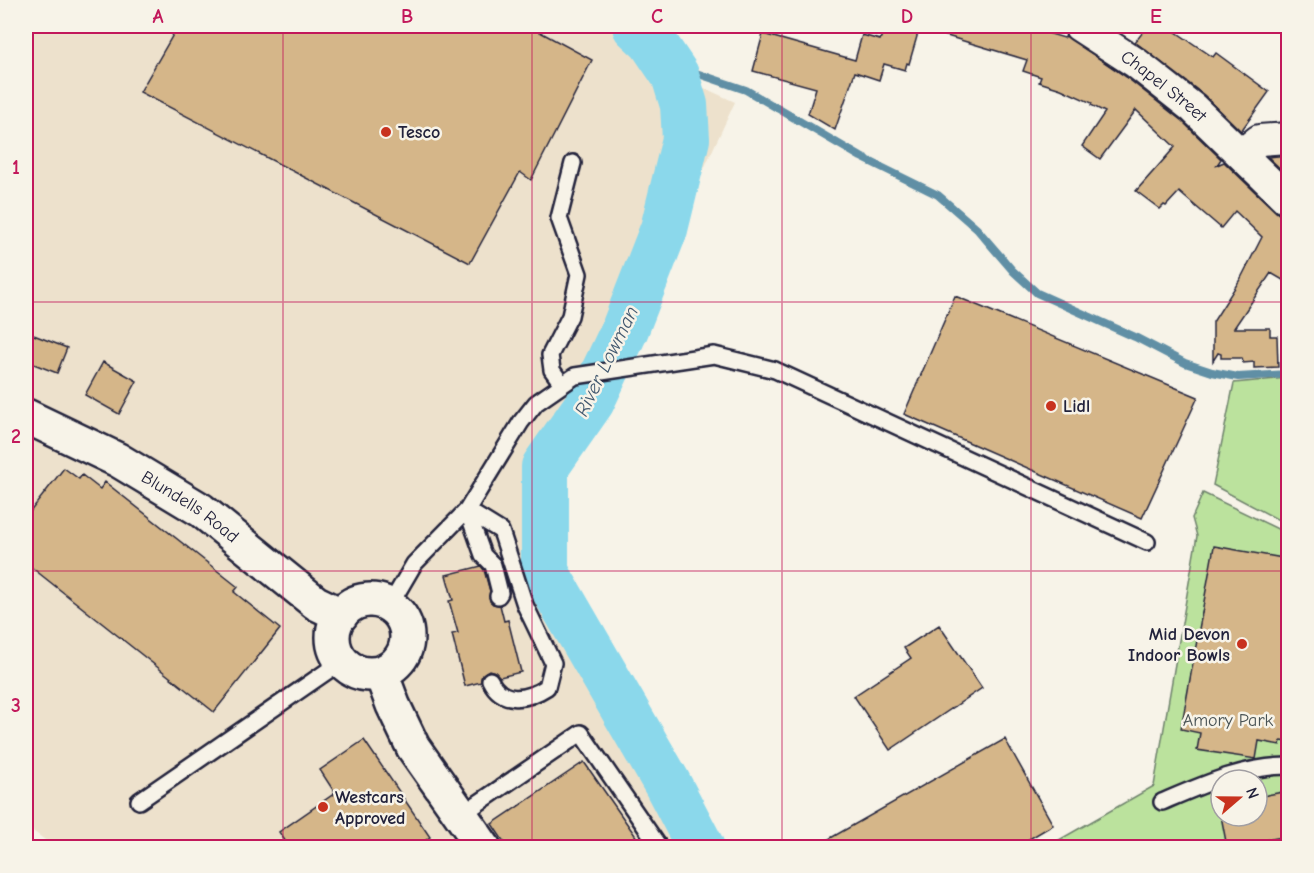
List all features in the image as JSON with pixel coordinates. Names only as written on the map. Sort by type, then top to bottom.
[{"type":"street","name":"Chapel Street","points":[[1079,26],[1136,63],[1193,108],[1288,200]]},
{"type":"street","points":[[1242,154],[1259,140],[1288,138]]},
{"type":"street","name":"Blundells Road","points":[[26,416],[118,460],[201,510],[316,603],[341,615]]},
{"type":"street","points":[[369,599],[382,601],[399,613],[406,624],[408,640],[404,652],[393,667],[381,673],[361,673],[349,668],[342,661],[334,646],[333,635],[336,622],[341,615],[357,602],[369,599]]},
{"type":"street","points":[[381,673],[413,747],[484,848]]},
{"type":"lane","points":[[562,384],[552,370],[550,356],[570,316],[579,273],[559,218],[573,163]]},
{"type":"lane","points":[[390,605],[414,564],[467,510],[521,422],[536,403],[575,376],[714,355],[775,370],[1147,542]]},
{"type":"lane","points":[[467,510],[483,555],[494,565],[500,593],[498,596]]},
{"type":"lane","points":[[467,510],[501,531],[525,605],[553,663],[547,687],[533,696],[510,698],[495,691],[490,680]]},
{"type":"lane","points":[[139,801],[342,661]]},
{"type":"lane","points":[[462,815],[581,732],[660,848]]},
{"type":"lane","points":[[1162,802],[1209,782],[1244,772],[1288,766]]},
{"type":"shaded area","points":[[26,26],[624,26],[647,45],[668,80],[689,81],[735,102],[599,394],[567,453],[557,491],[554,548],[573,605],[712,847],[56,848],[26,826]]},
{"type":"green space","points":[[1288,378],[1288,525],[1213,485],[1234,383]]},
{"type":"green space","name":"Amory Park","points":[[1203,493],[1288,534],[1288,847],[1045,848],[1154,786],[1197,536],[1192,518]]},
{"type":"building","name":"Tesco","points":[[178,26],[529,26],[592,60],[531,180],[520,172],[470,263],[140,92]]},
{"type":"building","points":[[885,26],[920,26],[909,64],[907,63],[905,70],[884,64],[879,80],[855,72],[835,130],[808,114],[816,88],[753,71],[763,34],[855,60],[862,35],[880,40]]},
{"type":"building","points":[[931,26],[1024,26],[1064,38],[1066,36],[1126,77],[1182,121],[1221,159],[1217,165],[1224,162],[1276,212],[1283,217],[1288,217],[1288,283],[1271,273],[1234,328],[1270,328],[1270,336],[1277,336],[1278,367],[1254,368],[1254,362],[1243,363],[1242,358],[1221,358],[1221,354],[1218,353],[1213,361],[1213,322],[1241,278],[1262,237],[1235,211],[1221,228],[1179,192],[1160,209],[1136,191],[1175,147],[1136,110],[1100,159],[1082,146],[1105,112],[1091,105],[1092,103],[1039,82],[1041,77],[1023,71],[1027,60],[930,31]]},
{"type":"building","points":[[1148,26],[1167,26],[1213,57],[1216,53],[1269,92],[1241,131],[1204,95],[1135,42]]},
{"type":"building","points":[[1288,155],[1288,176],[1268,157]]},
{"type":"building","name":"Lidl","points":[[955,296],[1198,397],[1142,518],[904,414]]},
{"type":"building","points":[[26,332],[67,348],[57,373],[26,361]]},
{"type":"building","points":[[103,362],[137,381],[119,414],[85,395]]},
{"type":"building","points":[[64,468],[79,479],[82,475],[100,489],[105,482],[238,587],[234,592],[280,629],[214,712],[26,563],[26,517]]},
{"type":"building","name":"Mid Devon Indoor Bowls","points":[[1214,546],[1288,559],[1288,742],[1281,741],[1280,745],[1259,741],[1256,759],[1197,750],[1200,733],[1181,729]]},
{"type":"building","points":[[481,566],[490,591],[490,601],[500,605],[504,621],[508,620],[521,672],[500,677],[489,670],[482,675],[481,682],[465,686],[452,634],[458,633],[449,601],[453,600],[446,575]]},
{"type":"building","points":[[939,625],[982,688],[890,750],[854,696],[911,658],[904,648]]},
{"type":"building","points":[[1005,739],[1053,825],[1014,848],[813,848]]},
{"type":"building","points":[[364,740],[430,837],[415,848],[290,848],[279,832],[335,793],[320,770]]},
{"type":"building","points":[[584,762],[644,848],[508,848],[492,824]]},
{"type":"building","points":[[1288,791],[1288,836],[1227,847],[1223,828],[1269,828],[1269,795]]},
{"type":"waterway","name":"River Lowman","points":[[636,26],[652,41],[675,75],[684,105],[686,139],[664,229],[625,329],[591,401],[545,467],[545,572],[667,783],[701,848]]},
{"type":"waterway","points":[[675,75],[690,71],[746,90],[861,157],[938,195],[977,229],[1013,271],[1037,293],[1135,337],[1185,363],[1212,372],[1238,377],[1288,374]]},
{"type":"place","name":"Tesco","points":[[386,132]]},
{"type":"place","name":"Lidl","points":[[1051,406]]},
{"type":"place","name":"Mid Devon Indoor Bowls","points":[[1242,644]]},
{"type":"place","name":"Westcars Approved","points":[[323,807]]}]
